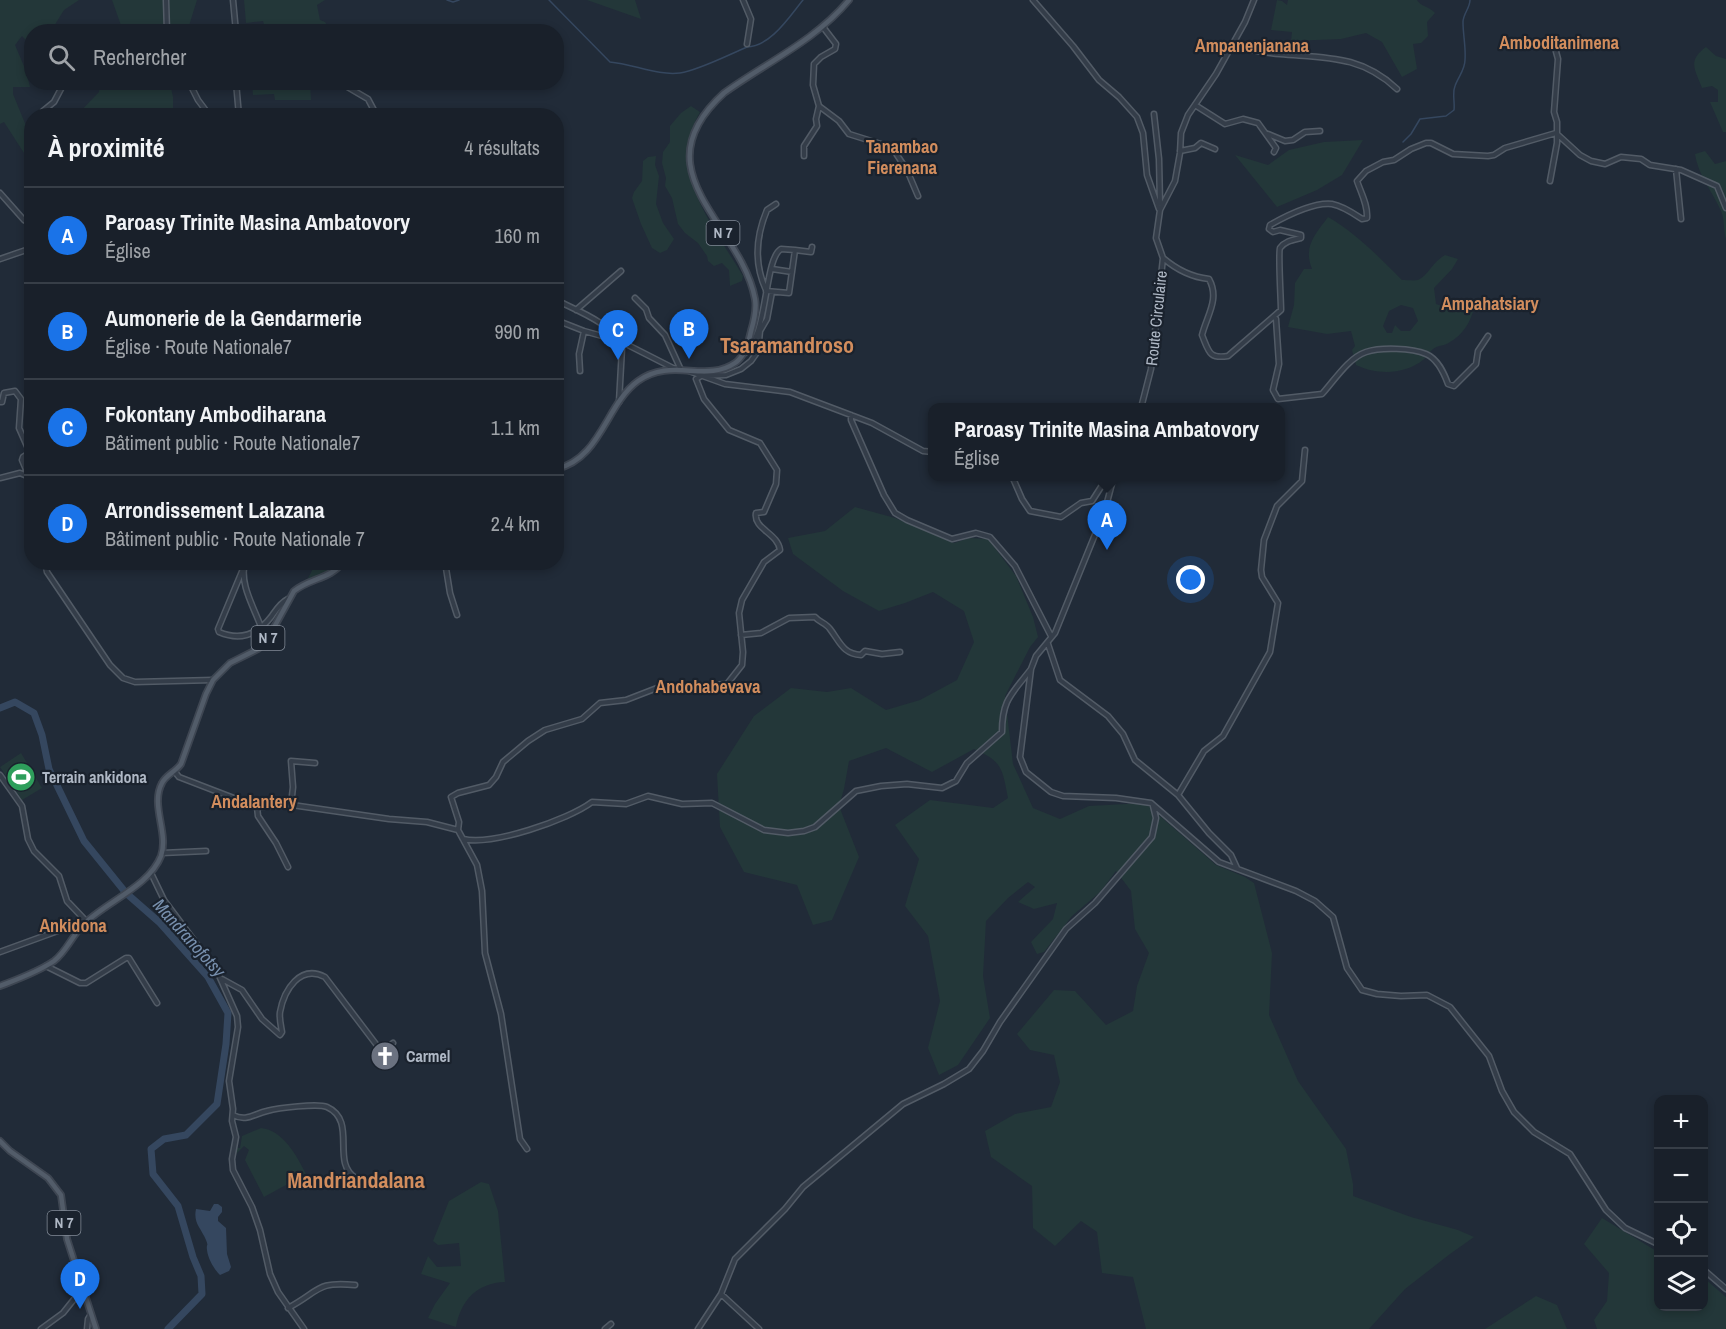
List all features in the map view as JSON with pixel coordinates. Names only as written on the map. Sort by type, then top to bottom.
[{"type":"main road","name":"N 7","points":[[740,356],[752,330],[756,309],[755,301],[752,287],[740,261],[695,184],[690,157],[694,129],[724,93],[823,27],[849,0]]},
{"type":"main road","points":[[564,466],[586,451],[602,432],[629,388],[646,376],[656,371],[678,369],[701,374],[736,363],[740,356]]},
{"type":"main road","name":"N 7","points":[[0,986],[46,966],[57,958],[87,920],[151,873],[162,853],[164,839],[158,800],[159,790],[167,776],[175,772],[181,764],[206,694],[213,681],[230,663],[258,649],[266,642],[294,591],[337,570]]},
{"type":"main road","name":"N 7","points":[[0,1142],[48,1178],[61,1195],[67,1239],[96,1329]]},
{"type":"street","points":[[166,0],[166,24]]},
{"type":"street","points":[[234,0],[236,24]]},
{"type":"street","points":[[744,0],[751,19],[747,44]]},
{"type":"street","points":[[1033,0],[1099,80],[1137,117],[1143,133],[1147,175],[1160,210]]},
{"type":"street","name":"Route Circulaire","points":[[1142,403],[1151,369],[1163,258],[1156,238],[1160,210],[1174,181],[1181,134],[1195,105],[1216,74],[1245,22],[1254,0]]},
{"type":"street","points":[[804,156],[804,146],[817,126],[819,105],[813,85],[814,64],[835,49],[836,44],[823,27]]},
{"type":"street","points":[[1542,43],[1555,48],[1558,59],[1554,112],[1557,122],[1557,143],[1550,182]]},
{"type":"street","points":[[1230,47],[1344,61],[1370,68],[1397,89]]},
{"type":"street","points":[[47,108],[54,102],[60,90]]},
{"type":"street","points":[[193,90],[204,108]]},
{"type":"street","points":[[237,90],[238,108]]},
{"type":"street","points":[[353,90],[368,99],[373,108]]},
{"type":"street","points":[[819,105],[839,121],[849,134],[884,145],[895,152],[907,170],[918,196]]},
{"type":"street","points":[[1195,105],[1225,123],[1243,119],[1258,123],[1276,148],[1274,153]]},
{"type":"street","points":[[1154,114],[1159,159],[1160,210]]},
{"type":"street","points":[[1268,134],[1285,141],[1293,140],[1305,132],[1320,131]]},
{"type":"street","points":[[1556,133],[1580,155],[1591,161],[1605,164],[1621,157],[1641,159],[1650,165],[1676,169],[1717,186],[1726,208]]},
{"type":"street","points":[[1163,258],[1175,268],[1195,278],[1209,279],[1215,289],[1215,296],[1202,335],[1211,355],[1217,358],[1228,356],[1281,310],[1279,249],[1286,242],[1302,236],[1298,232],[1280,230],[1273,232],[1269,230],[1270,225],[1297,210],[1331,204],[1348,210],[1362,219],[1367,218],[1368,210],[1357,181],[1366,171],[1383,162],[1394,160],[1426,143],[1431,143],[1453,154],[1488,156],[1506,148],[1556,133]]},
{"type":"street","points":[[1180,151],[1195,148],[1201,143],[1215,149]]},
{"type":"street","points":[[1676,169],[1681,219]]},
{"type":"street","points":[[0,193],[24,220]]},
{"type":"street","points":[[766,291],[758,268],[759,236],[767,210],[776,204]]},
{"type":"street","points":[[740,356],[747,353],[752,345],[762,318],[766,291],[778,251],[782,249],[811,252],[812,247]]},
{"type":"street","points":[[766,291],[789,293],[795,250]]},
{"type":"street","points":[[0,259],[24,251]]},
{"type":"street","points":[[772,268],[792,272]]},
{"type":"street","points":[[576,310],[621,271]]},
{"type":"street","points":[[527,1149],[520,1138],[501,1014],[485,953],[482,891],[477,864],[458,830],[459,822],[451,797],[489,785],[496,777],[503,762],[528,741],[545,730],[582,718],[600,703],[626,700],[657,688],[727,684],[741,665],[743,652],[739,613],[742,600],[764,562],[780,550],[774,536],[757,523],[754,517],[756,513],[764,512],[776,484],[777,470],[760,443],[729,430],[704,399],[696,379],[701,374],[726,375],[741,369],[751,361],[758,351],[760,331],[767,319],[772,292]]},
{"type":"street","points":[[635,298],[665,335],[678,369]]},
{"type":"street","points":[[564,304],[599,323],[620,341],[622,348],[620,402]]},
{"type":"street","points":[[1274,317],[1278,328],[1280,364],[1273,390],[1278,399],[1322,394],[1359,356],[1367,352],[1393,348],[1427,355],[1441,368],[1448,384],[1454,386],[1476,364],[1478,351],[1488,336]]},
{"type":"street","points":[[564,323],[620,341],[678,369]]},
{"type":"street","points":[[580,371],[579,354],[584,331]]},
{"type":"street","points":[[701,374],[736,386],[790,392],[892,433],[923,451],[928,452]]},
{"type":"street","points":[[0,402],[2,402],[4,393],[10,390],[15,391],[21,399],[19,428],[24,438]]},
{"type":"street","points":[[850,415],[869,463],[895,513],[952,539],[976,533],[990,537],[1015,566],[1051,636]]},
{"type":"street","points":[[1178,795],[1204,751],[1224,736],[1270,652],[1278,603],[1262,577],[1264,540],[1277,506],[1302,481],[1305,450]]},
{"type":"street","points":[[0,478],[20,473],[24,475]]},
{"type":"street","points":[[1014,481],[1030,511],[1061,517],[1081,503],[1092,501],[1105,481]]},
{"type":"street","points":[[1113,481],[1105,510],[1055,633],[1036,656],[1031,669],[1020,757],[1026,772],[1052,792],[1063,796],[1116,798],[1151,803],[1219,862],[1296,891],[1328,911],[1333,917],[1347,968],[1362,990],[1385,995],[1427,995],[1450,1007],[1489,1056],[1502,1091],[1514,1112],[1534,1132],[1570,1154],[1606,1210],[1625,1228],[1654,1242]]},
{"type":"street","points":[[47,570],[110,665],[123,678],[135,682],[213,681]]},
{"type":"street","points":[[243,570],[245,585],[261,627]]},
{"type":"street","points":[[243,570],[218,629],[223,634],[241,637],[254,633],[288,599]]},
{"type":"street","points":[[446,570],[457,615]]},
{"type":"street","points":[[741,635],[761,633],[789,618],[815,617],[830,628],[841,646],[853,654],[861,655],[865,651],[882,654],[900,652]]},
{"type":"street","points":[[1048,643],[1060,680],[1108,716],[1123,734],[1135,760],[1178,795],[1209,833],[1231,855],[1237,868]]},
{"type":"street","points":[[463,839],[471,841],[508,837],[552,822],[592,802],[626,804],[648,796],[682,804],[712,803],[764,830],[788,833],[804,831],[815,827],[856,791],[907,784],[942,788],[956,781],[967,763],[1002,732],[1002,713],[1005,703],[1031,669]]},
{"type":"street","points":[[291,805],[293,787],[291,761],[315,763]]},
{"type":"street","points":[[175,772],[179,777],[257,807],[291,805],[427,822],[458,830]]},
{"type":"street","points":[[0,776],[22,806],[28,839],[34,851],[62,880],[67,901],[87,920],[0,952]]},
{"type":"street","points":[[698,1329],[721,1294],[735,1259],[785,1209],[803,1187],[903,1104],[969,1069],[984,1051],[1000,1022],[1066,929],[1095,903],[1152,837],[1156,818],[1151,803]]},
{"type":"street","points":[[257,807],[258,816],[288,867]]},
{"type":"street","points":[[162,853],[206,851]]},
{"type":"street","points":[[151,873],[164,900],[221,979],[237,1016],[238,1027],[229,1081],[237,1137],[232,1159],[233,1170],[252,1206],[270,1274],[288,1308],[304,1329]]},
{"type":"street","points":[[46,966],[86,983],[129,958],[157,1003]]},
{"type":"street","points":[[221,979],[242,990],[262,1019],[280,1035],[282,1032],[279,1014],[285,997],[294,983],[305,973],[319,974],[325,977],[382,1052],[393,1043]]},
{"type":"street","points":[[233,1115],[240,1119],[269,1110],[324,1105],[333,1110],[343,1125],[345,1164],[350,1174],[356,1178]]},
{"type":"street","points":[[1708,1273],[1726,1289]]},
{"type":"street","points":[[288,1308],[321,1286],[355,1285]]},
{"type":"street","points":[[41,1329],[63,1313],[83,1288]]},
{"type":"street","points":[[721,1294],[759,1329]]},
{"type":"street","points":[[87,1329],[88,1319],[92,1313]]},
{"type":"street","points":[[605,1329],[610,1324]]},
{"type":"green space","points":[[0,0],[79,0],[64,10],[55,24],[24,24],[24,38],[22,36],[15,45],[24,66],[24,87],[13,87],[13,94],[24,121],[24,153],[4,122],[0,124]]},
{"type":"green space","points":[[112,0],[197,0],[190,24],[121,24]]},
{"type":"green space","points":[[244,0],[325,0],[317,5],[320,20],[326,24],[264,24],[263,21],[246,23]]},
{"type":"green space","points":[[587,0],[635,0],[641,19]]},
{"type":"green space","points":[[1277,0],[1287,5],[1288,0],[1417,0],[1435,13],[1427,22],[1428,36],[1421,43],[1413,44],[1417,69],[1402,77],[1382,42],[1366,33],[1341,39],[1291,41],[1292,32],[1271,30]]},
{"type":"green space","points":[[1706,47],[1716,56],[1726,59],[1726,132],[1723,132],[1710,102],[1718,102],[1718,90],[1712,86],[1702,88],[1694,66],[1696,57]]},
{"type":"green space","points":[[99,90],[172,90],[173,108],[84,108]]},
{"type":"green space","points":[[253,90],[310,90],[311,100],[275,100],[274,94],[253,95]]},
{"type":"green space","points":[[691,106],[700,112],[691,134],[688,155],[691,176],[707,217],[743,276],[742,281],[730,286],[729,270],[722,263],[714,266],[708,261],[698,243],[678,224],[672,198],[665,186],[666,178],[662,163],[663,152],[670,142],[670,126],[681,113]]},
{"type":"green space","points":[[1363,140],[1342,175],[1317,190],[1277,207],[1235,155],[1268,165],[1289,150],[1324,142]]},
{"type":"green space","points":[[1705,151],[1715,164],[1726,161],[1726,239],[1721,211],[1702,176],[1695,154]]},
{"type":"green space","points":[[656,156],[655,165],[659,176],[656,204],[663,223],[674,239],[667,250],[660,253],[652,248],[632,198],[642,181],[643,161],[648,157]]},
{"type":"green space","points":[[1328,217],[1367,246],[1402,280],[1422,278],[1445,255],[1458,259],[1434,288],[1436,304],[1448,308],[1474,308],[1463,332],[1448,343],[1433,349],[1416,365],[1399,371],[1381,372],[1356,365],[1351,331],[1327,334],[1288,327],[1294,305],[1295,283],[1304,269],[1312,269],[1310,247],[1315,235]],"holes":[[[1401,305],[1413,308],[1418,321],[1410,331],[1401,331],[1395,325],[1392,333],[1387,333],[1383,326],[1389,311]]]},
{"type":"green space","points":[[855,507],[895,518],[954,543],[969,538],[988,539],[1016,576],[1033,617],[1038,637],[1030,647],[1005,696],[1013,764],[1033,808],[1060,819],[1089,806],[1145,803],[1216,865],[1254,883],[1272,953],[1269,1015],[1298,1081],[1346,1149],[1353,1196],[1474,1237],[1405,1289],[1369,1329],[1146,1329],[1133,1277],[1102,1273],[1097,1232],[1081,1221],[1055,1246],[1033,1228],[1032,1186],[991,1157],[985,1131],[1015,1114],[1051,1107],[1060,1082],[1054,1055],[1030,1050],[1017,1034],[1054,990],[1075,991],[1106,1025],[1133,1011],[1137,986],[1149,953],[1135,929],[1131,891],[1116,871],[1100,892],[1072,916],[1044,952],[1037,954],[1031,942],[1053,919],[1057,903],[1034,909],[1018,902],[1035,887],[1028,882],[1008,898],[986,921],[983,976],[990,1018],[958,1065],[939,1075],[928,1048],[940,1001],[928,936],[905,906],[919,859],[895,825],[930,800],[993,808],[1008,798],[1000,767],[991,758],[974,749],[932,772],[886,748],[849,761],[839,806],[859,857],[832,920],[813,925],[797,885],[744,872],[720,827],[717,774],[754,716],[791,688],[827,692],[851,688],[886,710],[920,700],[957,680],[974,642],[964,611],[933,592],[879,611],[843,591],[793,554],[788,538],[825,531]]},
{"type":"green space","points":[[312,570],[333,570],[327,575],[307,580]]},
{"type":"green space","name":"Terrain ankidona","points":[[21,753],[42,788],[22,800],[0,767]]},
{"type":"green space","points":[[261,1128],[283,1139],[294,1152],[306,1174],[264,1197],[245,1160],[249,1150],[244,1146],[236,1154],[237,1148],[240,1148],[242,1136]]},
{"type":"green space","points":[[481,1182],[489,1184],[498,1211],[505,1282],[486,1286],[472,1295],[466,1301],[458,1317],[456,1327],[428,1318],[450,1283],[421,1274],[428,1256],[437,1267],[461,1266],[459,1243],[438,1245],[433,1241],[449,1201]]},
{"type":"green space","points":[[1602,1218],[1654,1250],[1654,1311],[1708,1311],[1708,1281],[1726,1297],[1726,1329],[1597,1329],[1594,1320],[1607,1301],[1609,1273],[1584,1244]]},
{"type":"green space","points":[[1536,1296],[1557,1305],[1567,1329],[1485,1329]]},
{"type":"water","points":[[214,1204],[222,1207],[218,1221],[226,1228],[227,1254],[231,1267],[229,1271],[220,1275],[210,1260],[207,1242],[196,1218],[196,1209],[210,1211]]},
{"type":"waterway","points":[[447,0],[453,2],[459,0]]},
{"type":"waterway","points":[[549,0],[610,62],[672,73],[696,69],[764,42],[779,29],[803,0]]},
{"type":"waterway","points":[[1403,142],[1420,119],[1446,116],[1454,110],[1454,89],[1465,64],[1463,22],[1470,0]]},
{"type":"waterway","name":"Mandranofotsy","points":[[0,708],[15,702],[34,713],[42,735],[49,769],[84,841],[126,893],[159,922],[208,977],[228,1013],[217,1104],[186,1135],[164,1139],[151,1149],[153,1174],[178,1206],[201,1276],[202,1294],[168,1329]]},
{"type":"place","name":"Aumonerie de la Gendarmerie","points":[[689,359]]},
{"type":"place","name":"Fokontany Ambodiharana","points":[[618,360]]},
{"type":"place","name":"Paroasy Trinite Masina Ambatovory","points":[[1107,550]]},
{"type":"place","name":"Terrain ankidona","points":[[21,777]]},
{"type":"place","name":"Carmel","points":[[385,1056]]},
{"type":"place","name":"Arrondissement Lalazana","points":[[80,1309]]},
{"type":"district","name":"Amboditanimena","points":[[1559,43]]},
{"type":"district","name":"Ampanenjanana","points":[[1252,46]]},
{"type":"district","name":"Tanambao Fierenana","points":[[902,157]]},
{"type":"district","name":"Ampahatsiary","points":[[1490,304]]},
{"type":"district","name":"Tsaramandroso","points":[[787,345]]},
{"type":"district","name":"Andohabevava","points":[[708,687]]},
{"type":"district","name":"Andalantery","points":[[254,802]]},
{"type":"district","name":"Ankidona","points":[[73,926]]},
{"type":"district","name":"Mandriandalana","points":[[356,1180]]}]
